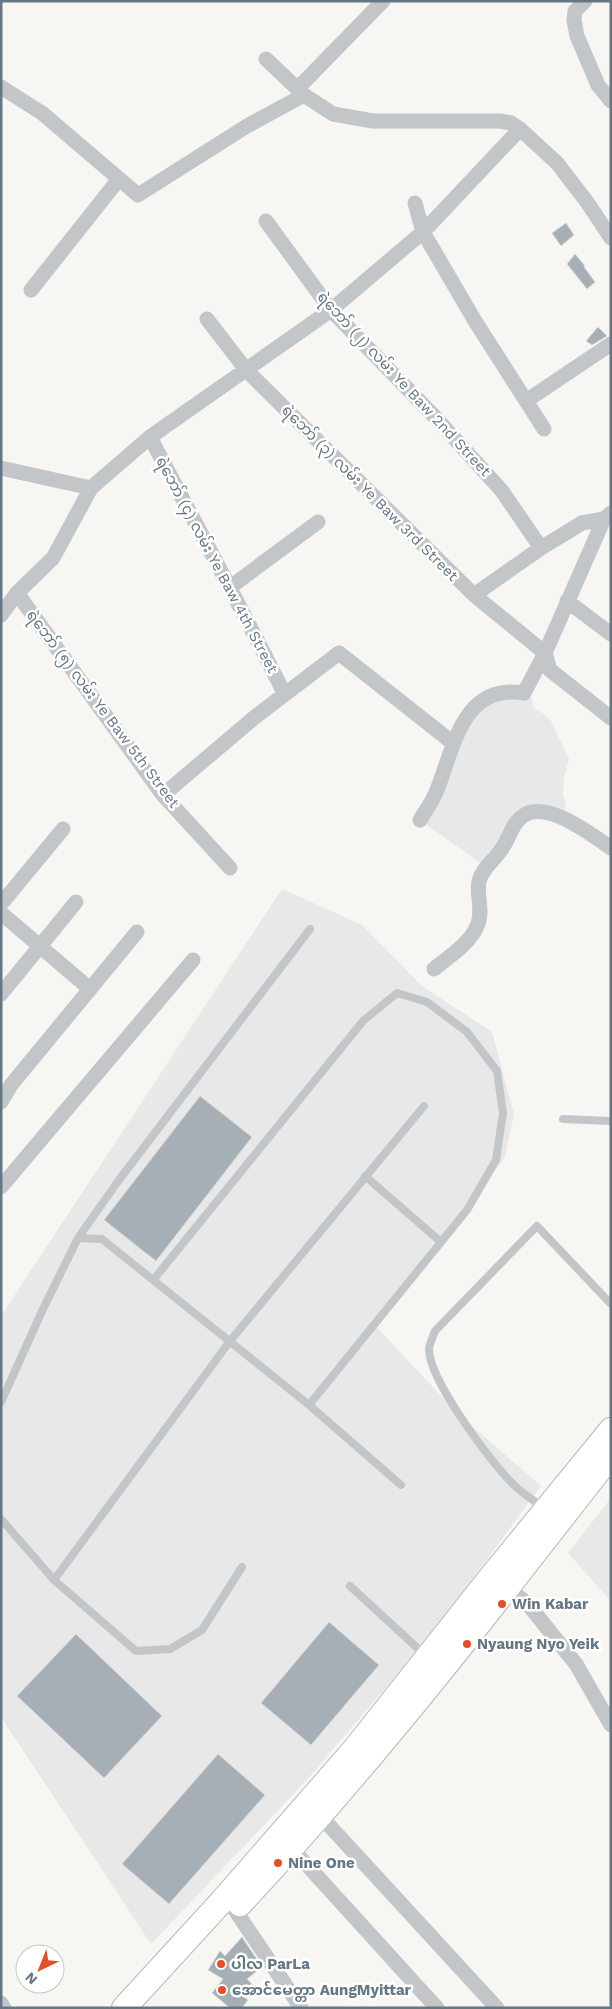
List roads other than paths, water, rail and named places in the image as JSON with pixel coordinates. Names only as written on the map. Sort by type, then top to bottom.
[{"type":"main road","points":[[143,2008],[229,1905],[314,1809],[434,1664],[553,1515],[611,1430]]},
{"type":"main road","points":[[553,1515],[611,1455]]},
{"type":"main road","points":[[124,2008],[229,1905]]},
{"type":"street","points":[[1,88],[42,113],[138,195],[301,92],[383,1]]},
{"type":"street","points":[[585,1],[575,11],[574,20],[577,36],[598,85],[611,100]]},
{"type":"street","points":[[266,59],[301,92],[333,114],[373,121],[500,121],[511,123],[520,128],[557,163],[587,202],[611,238]]},
{"type":"street","points":[[1,615],[17,593],[53,558],[91,488],[150,437],[247,371],[331,310],[423,232],[520,128]]},
{"type":"street","points":[[31,290],[118,178]]},
{"type":"street","points":[[415,203],[423,232],[475,321],[544,429]]},
{"type":"street","name":"ရဲဘော် (၂) လမ်း Ye Baw 2nd Street","points":[[266,221],[331,310],[436,418],[502,491],[541,548]]},
{"type":"street","name":"ရဲဘော် (၃) လမ်း Ye Baw 3rd Street","points":[[207,319],[247,371],[474,595],[545,653]]},
{"type":"street","points":[[526,401],[611,344]]},
{"type":"street","name":"ရဲဘော် (၄) လမ်း Ye Baw 4th Street","points":[[150,437],[229,588],[247,618],[284,693]]},
{"type":"street","points":[[1,468],[91,488]]},
{"type":"street","points":[[474,595],[541,548],[582,523],[608,516]]},
{"type":"street","points":[[420,820],[436,792],[459,727],[485,698],[493,694],[513,691],[524,693],[545,653],[567,601],[608,516]]},
{"type":"street","points":[[229,588],[318,522]]},
{"type":"street","name":"ရဲဘော် (၅) လမ်း Ye Baw 5th Street","points":[[17,593],[163,795],[230,868]]},
{"type":"street","points":[[567,601],[611,634]]},
{"type":"street","points":[[163,795],[284,693],[339,653],[453,743]]},
{"type":"street","points":[[545,653],[550,670],[611,718]]},
{"type":"street","points":[[434,969],[468,939],[477,927],[481,916],[479,882],[483,871],[504,846],[512,827],[522,816],[531,811],[549,813],[577,824],[611,848]]},
{"type":"street","points":[[1,904],[62,829]]},
{"type":"street","points":[[1,994],[76,902]]},
{"type":"street","points":[[1,913],[90,989]]},
{"type":"street","points":[[1,1102],[11,1085],[137,932]]},
{"type":"street","points":[[1,1187],[193,960]]},
{"type":"street","points":[[499,1582],[527,1603],[576,1664],[611,1725]]},
{"type":"street","points":[[314,1809],[497,2008]]},
{"type":"street","points":[[286,1842],[437,2008]]},
{"type":"street","points":[[229,1905],[301,2008]]},
{"type":"street","points":[[1,2003],[4,2008]]},
{"type":"lane","points":[[1,1402],[43,1309],[78,1238],[125,1172],[310,929]]},
{"type":"lane","points":[[154,1279],[362,1021],[397,993],[426,1002],[467,1032],[496,1071],[503,1113],[496,1160],[467,1210],[309,1405]]},
{"type":"lane","points":[[54,1580],[230,1341],[424,1106]]},
{"type":"lane","points":[[564,1119],[611,1121]]},
{"type":"lane","points":[[365,1176],[440,1242]]},
{"type":"lane","points":[[553,1515],[515,1486],[481,1446],[451,1402],[434,1370],[429,1349],[434,1331],[537,1226],[611,1304]]},
{"type":"lane","points":[[78,1238],[102,1239],[309,1405],[401,1485]]},
{"type":"lane","points":[[1,1518],[54,1580],[136,1651],[170,1649],[202,1630],[242,1567]]},
{"type":"lane","points":[[350,1586],[434,1664]]},
{"type":"place","name":"Win Kabar","points":[[502,1604]]},
{"type":"place","name":"Nyaung Nyo Yeik","points":[[467,1644]]},
{"type":"place","name":"Nine One","points":[[278,1863]]},
{"type":"place","name":"ပါလ ParLa","points":[[221,1964]]},
{"type":"place","name":"အောင်မေတ္တာ AungMyittar","points":[[222,1990]]}]
